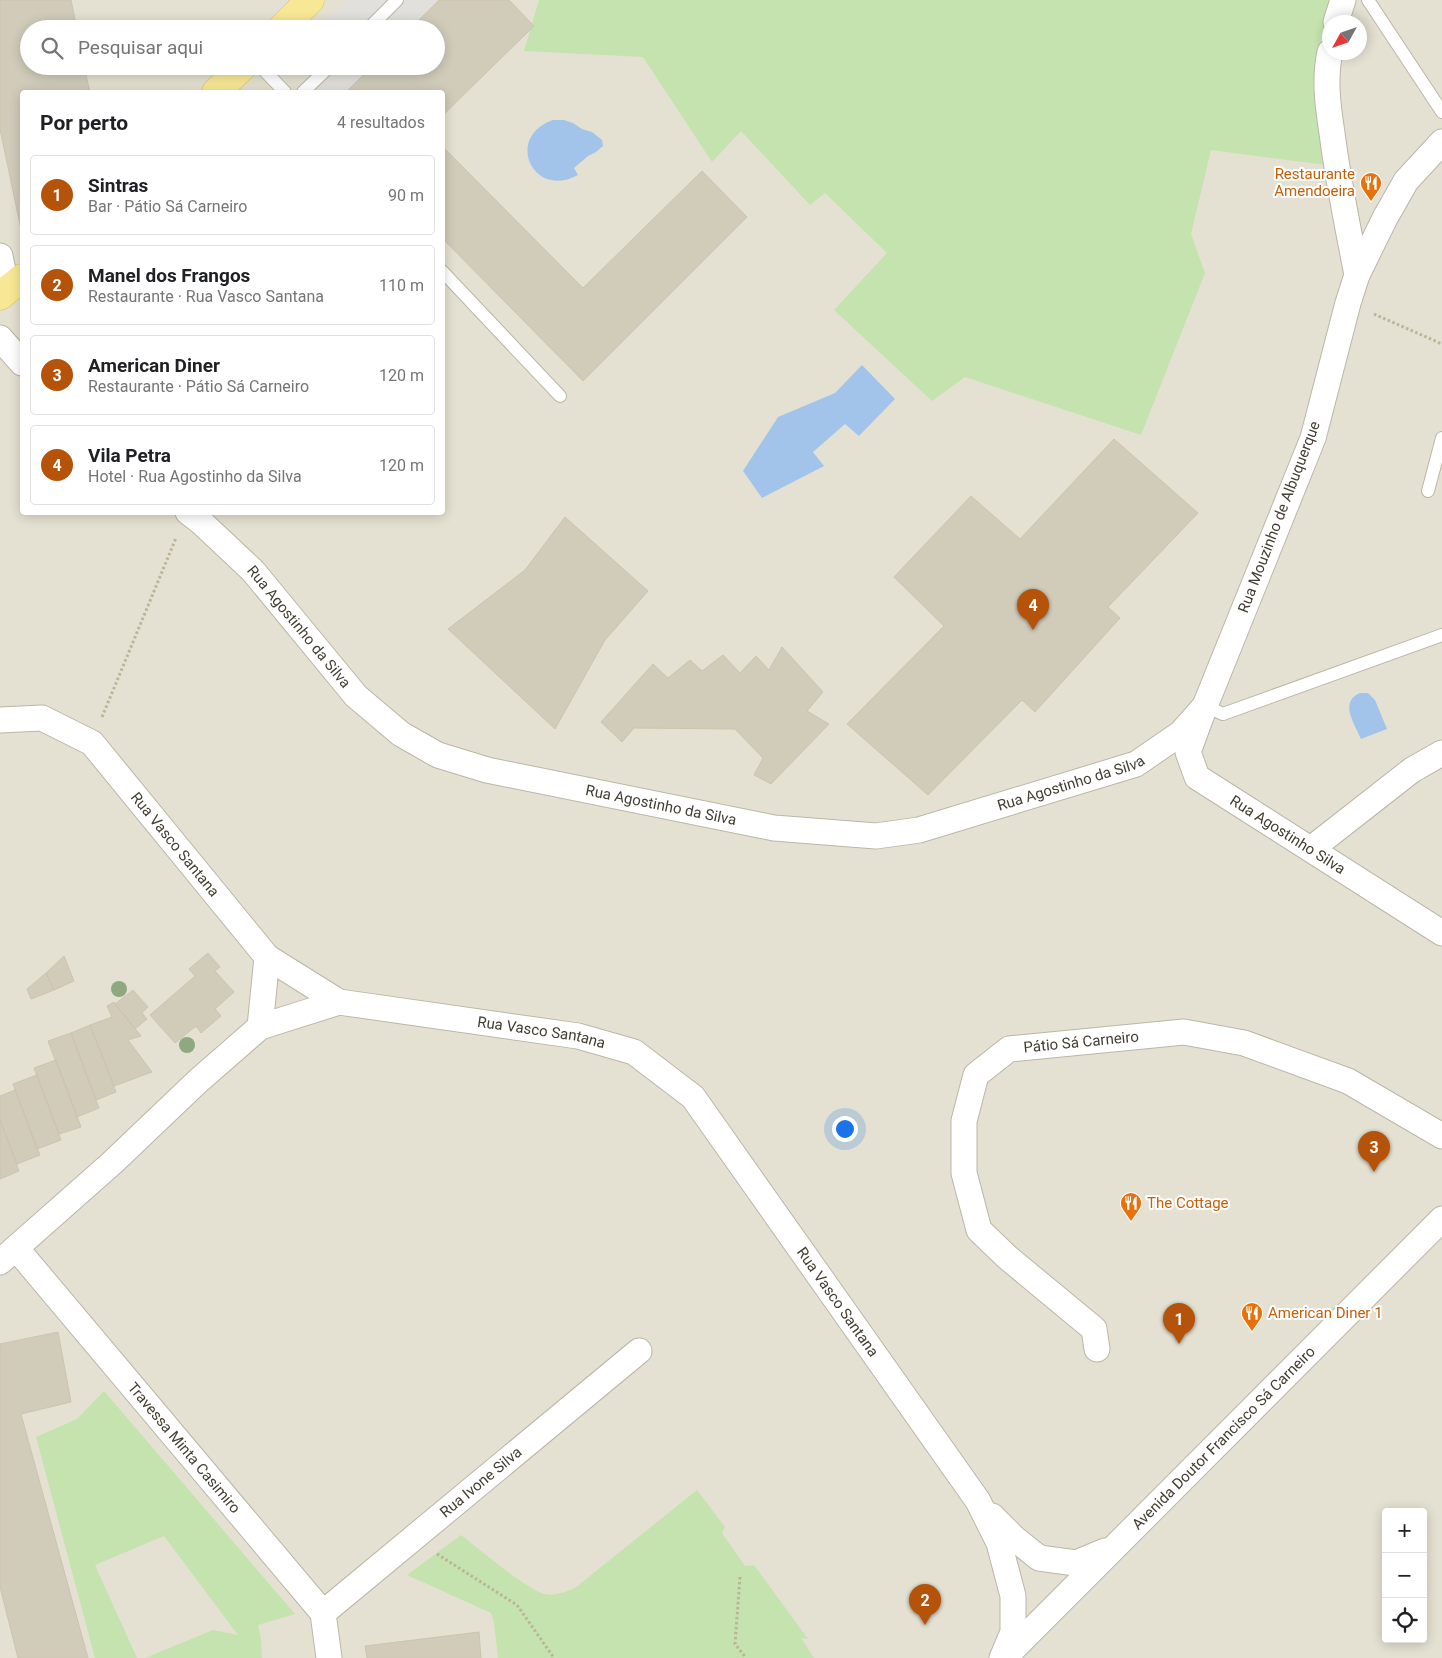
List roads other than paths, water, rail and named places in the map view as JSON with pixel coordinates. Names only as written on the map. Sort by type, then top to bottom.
[{"type":"main road","points":[[290,20],[310,0]]},
{"type":"main road","points":[[218,90],[234,75]]},
{"type":"street","points":[[1338,15],[1343,0]]},
{"type":"street","points":[[1328,60],[1328,106],[1335,156],[1357,274]]},
{"type":"street","name":"Rua Mouzinho de Albuquerque","points":[[1204,706],[1313,438],[1357,274],[1384,218],[1406,181],[1442,142]]},
{"type":"street","points":[[0,256],[10,288]]},
{"type":"street","name":"Rua Agostinho da Silva","points":[[183,522],[202,523],[253,571],[356,696],[401,734],[438,755],[487,770],[774,828],[876,836],[919,830],[1136,764],[1181,733],[1204,706]]},
{"type":"street","name":"Rua Agostinho Silva","points":[[1204,706],[1188,752],[1197,777],[1442,934]]},
{"type":"street","name":"Rua Vasco Santana","points":[[0,720],[42,718],[92,743],[267,957],[339,1002],[578,1036],[634,1052],[694,1097],[978,1501],[999,1542],[1013,1596],[1013,1632],[1003,1658]]},
{"type":"street","points":[[1311,849],[1412,770],[1442,753]]},
{"type":"street","points":[[260,1028],[267,957]]},
{"type":"street","points":[[8,1255],[112,1163],[197,1082],[260,1028],[339,1002]]},
{"type":"street","name":"Pátio Sá Carneiro","points":[[1097,1349],[1094,1329],[1007,1257],[979,1230],[964,1173],[964,1121],[976,1075],[1009,1049],[1184,1032],[1244,1043],[1348,1081],[1442,1136]]},
{"type":"street","name":"Avenida Doutor Francisco Sá Carneiro","points":[[1003,1658],[1442,1219]]},
{"type":"street","name":"Travessa Minta Casimiro","points":[[8,1255],[323,1613]]},
{"type":"street","name":"Rua Ivone Silva","points":[[323,1613],[639,1350]]},
{"type":"street","name":"Rua Vasco Santana","points":[[978,1501],[1014,1538],[1039,1558],[1076,1563],[1113,1548]]},
{"type":"street","points":[[323,1613],[329,1658]]},
{"type":"lane","points":[[377,20],[397,0]]},
{"type":"lane","points":[[1368,0],[1442,112]]},
{"type":"lane","points":[[268,75],[282,90]]},
{"type":"lane","points":[[305,90],[321,75]]},
{"type":"lane","points":[[445,273],[560,396]]},
{"type":"lane","points":[[1428,491],[1442,438]]},
{"type":"lane","points":[[1204,706],[1223,714],[1442,635]]},
{"type":"water","points":[[553,120],[564,120],[592,132],[602,140],[603,146],[574,168],[578,175],[562,181],[548,179],[537,173],[530,163],[528,151],[530,139],[538,128]]},
{"type":"water","points":[[862,365],[895,399],[859,436],[845,424],[813,452],[824,466],[762,498],[743,471],[778,417],[835,393]]},
{"type":"water","points":[[1360,693],[1368,693],[1375,700],[1387,729],[1361,739],[1352,720],[1349,707],[1350,702]]},
{"type":"place","name":"Restaurante Amendoeira","points":[[1371,202]]},
{"type":"place","name":"Vila Petra","points":[[1033,630]]},
{"type":"place","name":"American Diner","points":[[1374,1172]]},
{"type":"place","name":"The Cottage","points":[[1131,1222]]},
{"type":"place","name":"American Diner 1","points":[[1252,1332]]},
{"type":"place","name":"Sintras","points":[[1179,1344]]},
{"type":"place","name":"Manel dos Frangos","points":[[925,1625]]}]
